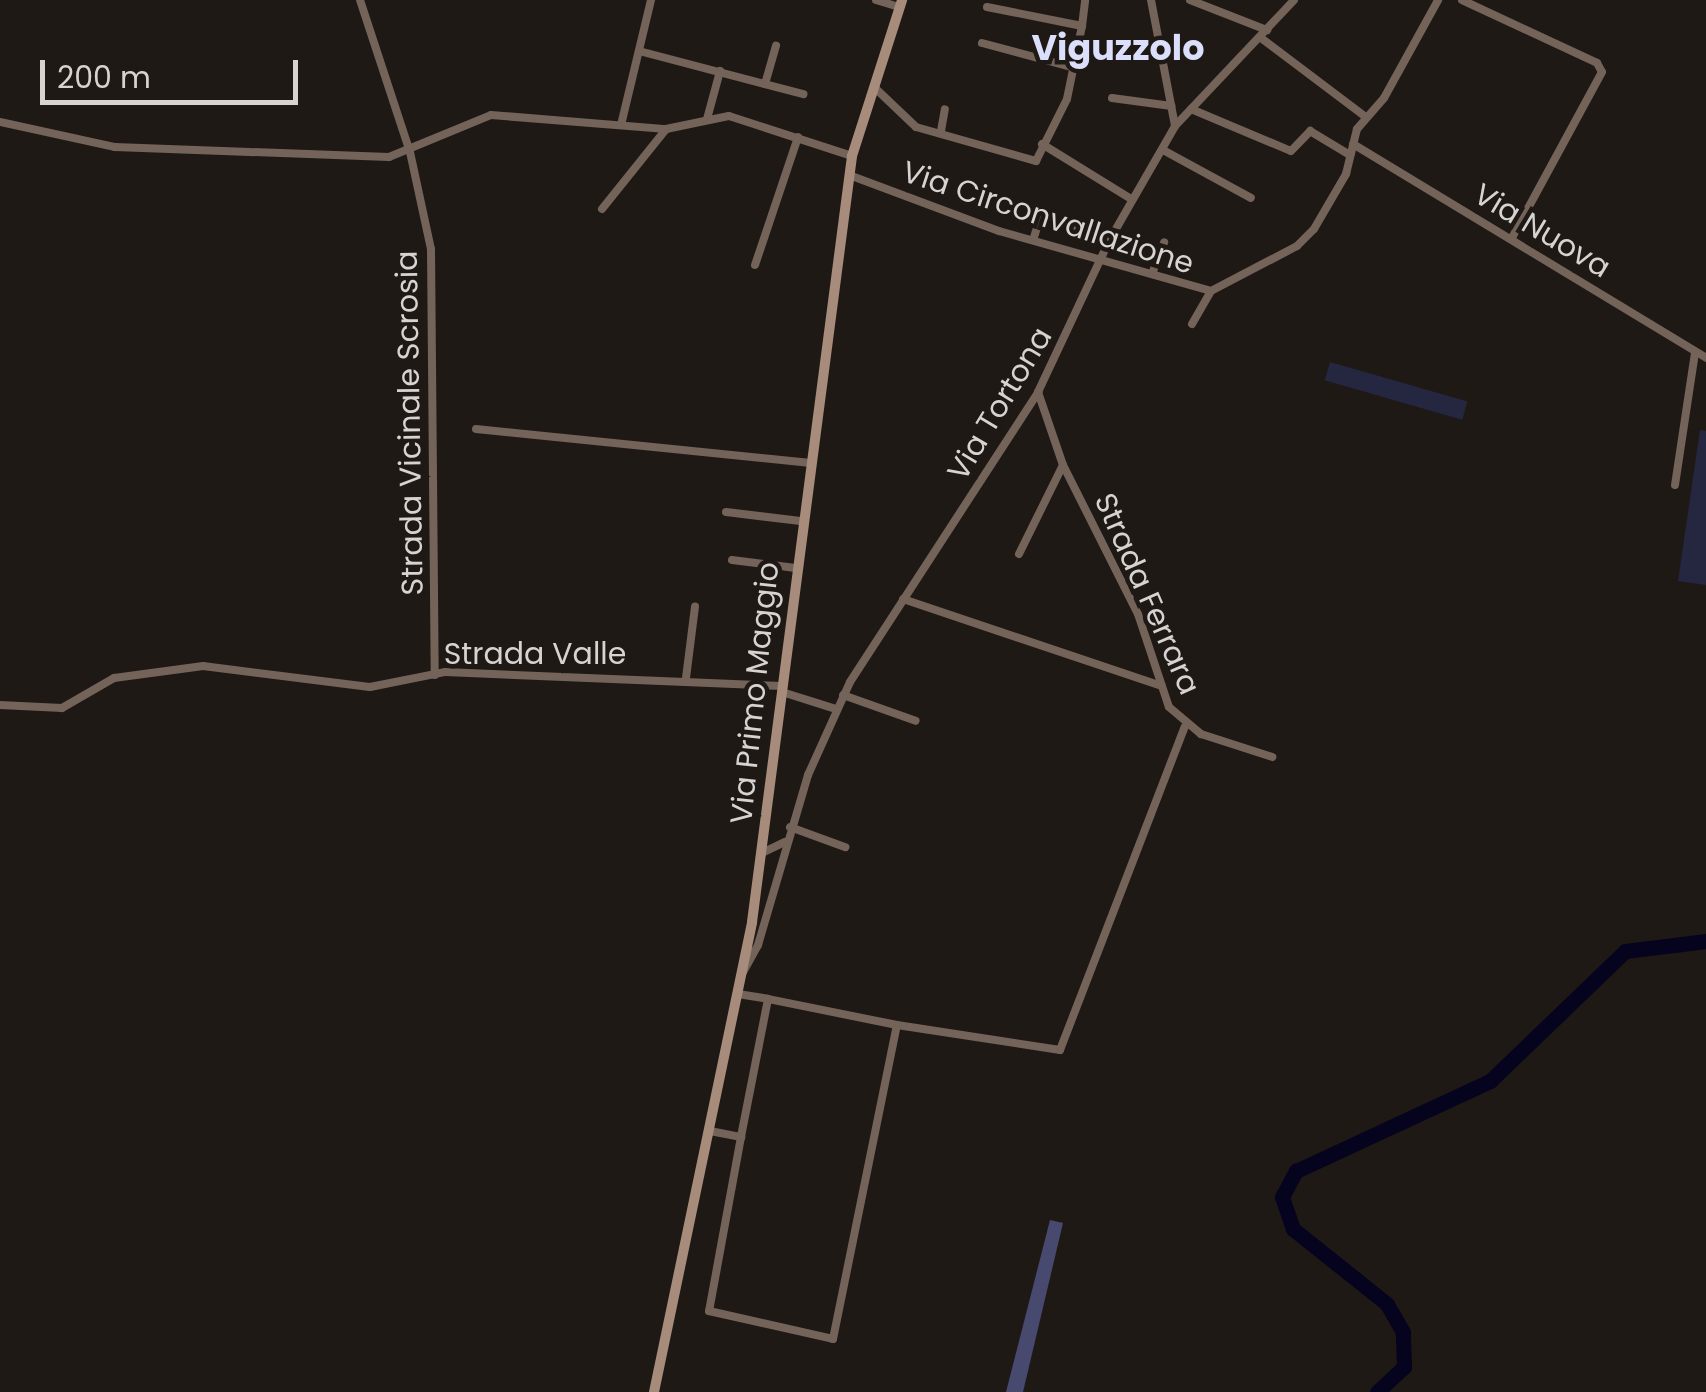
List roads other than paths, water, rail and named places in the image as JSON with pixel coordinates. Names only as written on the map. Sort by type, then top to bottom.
[{"type":"main road","name":"Via Primo Maggio","points":[[654,1392],[738,994],[762,854],[800,520],[848,175],[901,4]]},
{"type":"street","name":"Strada Vicinale Scrosia","points":[[360,0],[410,152],[427,219],[435,290],[435,675]]},
{"type":"street","points":[[622,125],[651,0]]},
{"type":"street","points":[[876,0],[901,4]]},
{"type":"street","points":[[874,87],[916,127],[941,131],[1036,162],[1074,68],[1078,25],[1086,0]]},
{"type":"street","points":[[1151,0],[1175,126]]},
{"type":"street","points":[[1190,0],[1268,30]]},
{"type":"street","name":"Via Tortona","points":[[742,974],[758,945],[790,827],[843,695],[1038,392],[1108,240],[1175,126],[1294,0]]},
{"type":"street","name":"Via Circonvallazione","points":[[848,175],[999,232],[1034,237],[1211,291],[1297,246],[1336,194],[1366,117],[1384,98],[1438,0]]},
{"type":"street","points":[[1462,0],[1598,63],[1602,72],[1512,238]]},
{"type":"street","points":[[987,7],[1078,25]]},
{"type":"street","points":[[1261,38],[1366,117]]},
{"type":"street","points":[[982,43],[1074,68]]},
{"type":"street","points":[[765,84],[776,46]]},
{"type":"street","points":[[639,51],[804,94]]},
{"type":"street","points":[[707,119],[720,72]]},
{"type":"street","points":[[1112,98],[1171,106]]},
{"type":"street","points":[[1190,108],[1291,151],[1310,131],[1350,155]]},
{"type":"street","points":[[941,131],[945,109]]},
{"type":"street","points":[[0,122],[115,148],[340,157],[410,152],[491,115],[666,129],[729,116],[852,156]]},
{"type":"street","points":[[602,209],[666,129]]},
{"type":"street","points":[[756,266],[798,136]]},
{"type":"street","points":[[1042,144],[1132,199]]},
{"type":"street","name":"Via Nuova","points":[[1353,144],[1706,358]]},
{"type":"street","points":[[1163,150],[1251,198]]},
{"type":"street","points":[[1034,237],[1040,220],[1108,240]]},
{"type":"street","points":[[1152,274],[1164,242]]},
{"type":"street","points":[[1192,324],[1211,291]]},
{"type":"street","points":[[1675,485],[1696,352]]},
{"type":"street","name":"Strada Ferrara","points":[[1038,392],[1063,465],[1138,614],[1162,686],[1185,726],[1272,757]]},
{"type":"street","points":[[476,429],[808,462]]},
{"type":"street","points":[[1019,554],[1063,465]]},
{"type":"street","points":[[726,512],[800,520]]},
{"type":"street","points":[[732,560],[794,568]]},
{"type":"street","points":[[903,599],[1162,686]]},
{"type":"street","points":[[686,678],[695,607]]},
{"type":"street","name":"Strada Valle","points":[[0,704],[62,708],[104,682],[202,666],[354,686],[435,675],[686,678],[782,689],[836,710]]},
{"type":"street","points":[[843,695],[916,721]]},
{"type":"street","points":[[738,994],[897,1025],[1060,1050],[1185,726]]},
{"type":"street","points":[[790,827],[845,847]]},
{"type":"street","points":[[762,854],[785,842]]},
{"type":"street","points":[[768,999],[709,1312],[833,1339],[897,1025]]},
{"type":"street","points":[[710,1131],[741,1138]]},
{"type":"waterway","points":[[1377,1392],[1404,1367],[1403,1332],[1387,1304],[1293,1229],[1282,1197],[1296,1171],[1490,1081],[1625,951],[1706,941]]},
{"type":"district","name":"Viguzzolo","points":[[1118,48]]}]
